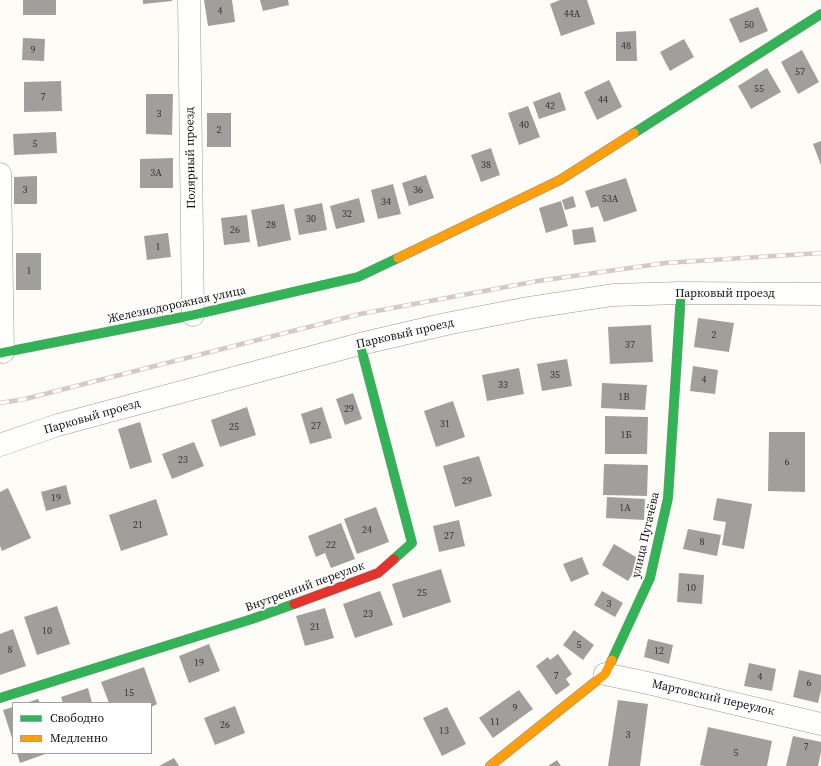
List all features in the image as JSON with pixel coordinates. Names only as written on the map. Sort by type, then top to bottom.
[{"type":"street","name":"Полярный проезд","points":[[189,0],[193,315]]},
{"type":"street","name":"Железнодорожная улица","points":[[1,353],[193,315],[358,277],[560,180],[821,14]]},
{"type":"street","points":[[0,174],[1,353]]},
{"type":"street","name":"Парковый проезд","points":[[0,445],[58,425],[360,344],[446,324],[528,308],[613,295],[681,293],[821,294]]},
{"type":"street","name":"улица Пугачёва","points":[[490,766],[605,674],[650,578],[668,498],[681,293]]},
{"type":"street","name":"Внутренний переулок","points":[[0,698],[252,619],[378,573],[412,543],[360,344]]},
{"type":"street","name":"Мартовский переулок","points":[[605,674],[821,724]]},
{"type":"building","points":[[23,0],[56,0],[56,15],[23,15]]},
{"type":"building","points":[[143,0],[172,0],[172,1],[143,4]]},
{"type":"building","points":[[204,0],[232,0],[235,22],[208,26]]},
{"type":"building","points":[[260,0],[288,0],[289,5],[263,11]]},
{"type":"building","points":[[560,0],[587,0],[595,24],[561,36],[550,4]]},
{"type":"building","points":[[758,7],[768,31],[740,43],[729,19]]},
{"type":"building","points":[[636,31],[637,61],[616,61],[616,32]]},
{"type":"building","points":[[23,38],[45,39],[44,61],[22,60]]},
{"type":"building","points":[[684,39],[694,57],[670,71],[660,52]]},
{"type":"building","points":[[802,50],[819,82],[798,94],[781,62]]},
{"type":"building","points":[[767,68],[781,92],[751,109],[738,86]]},
{"type":"building","points":[[609,80],[622,107],[597,120],[584,92]]},
{"type":"building","points":[[61,81],[62,111],[24,112],[24,82]]},
{"type":"building","points":[[560,92],[566,110],[539,119],[533,102]]},
{"type":"building","points":[[146,94],[173,94],[172,135],[146,134]]},
{"type":"building","points":[[528,106],[540,137],[519,145],[508,113]]},
{"type":"building","points":[[207,113],[231,113],[231,147],[207,147]]},
{"type":"building","points":[[56,132],[57,153],[14,155],[13,134]]},
{"type":"building","points":[[821,141],[821,165],[813,144]]},
{"type":"building","points":[[491,148],[500,175],[481,182],[471,155]]},
{"type":"building","points":[[173,158],[173,188],[140,188],[140,159]]},
{"type":"building","points":[[426,175],[434,198],[409,206],[402,183]]},
{"type":"building","points":[[37,176],[37,204],[14,204],[14,177]]},
{"type":"building","points":[[626,178],[637,211],[604,222],[598,206],[591,208],[585,191]]},
{"type":"building","points":[[393,184],[401,214],[378,219],[371,190]]},
{"type":"building","points":[[573,196],[576,207],[565,210],[562,200]]},
{"type":"building","points":[[359,198],[365,222],[336,229],[330,206]]},
{"type":"building","points":[[561,201],[568,226],[546,233],[539,208]]},
{"type":"building","points":[[322,203],[327,230],[299,235],[294,209]]},
{"type":"building","points":[[284,204],[291,240],[258,247],[251,210]]},
{"type":"building","points":[[247,215],[250,242],[224,245],[221,218]]},
{"type":"building","points":[[593,227],[596,242],[574,245],[572,230]]},
{"type":"building","points":[[168,233],[171,257],[147,260],[144,236]]},
{"type":"building","points":[[16,253],[41,253],[41,290],[16,290]]},
{"type":"building","points":[[698,318],[734,323],[729,352],[694,347]]},
{"type":"building","points":[[651,325],[653,362],[610,364],[608,327]]},
{"type":"building","points":[[567,359],[572,386],[542,391],[537,364]]},
{"type":"building","points":[[693,366],[718,370],[715,394],[690,391]]},
{"type":"building","points":[[519,368],[524,394],[487,401],[482,375]]},
{"type":"building","points":[[602,383],[647,385],[645,410],[601,408]]},
{"type":"building","points":[[353,393],[362,419],[345,425],[336,399]]},
{"type":"building","points":[[453,401],[465,437],[436,447],[424,411]]},
{"type":"building","points":[[247,407],[256,435],[220,447],[211,420]]},
{"type":"building","points":[[322,407],[332,438],[310,444],[301,414]]},
{"type":"building","points":[[605,416],[648,417],[647,454],[605,454]]},
{"type":"building","points":[[140,422],[152,462],[130,469],[118,429]]},
{"type":"building","points":[[769,432],[805,432],[805,492],[768,491]]},
{"type":"building","points":[[194,442],[204,466],[172,479],[162,454]]},
{"type":"building","points":[[479,456],[492,496],[455,507],[443,466]]},
{"type":"building","points":[[604,464],[648,465],[647,496],[603,495]]},
{"type":"building","points":[[66,485],[71,504],[46,511],[41,492]]},
{"type":"building","points":[[8,488],[31,538],[2,551],[0,546],[0,492]]},
{"type":"building","points":[[607,497],[645,499],[644,520],[606,518]]},
{"type":"building","points":[[717,498],[752,504],[744,549],[722,545],[726,522],[713,520]]},
{"type":"building","points":[[156,499],[168,535],[121,551],[109,515]]},
{"type":"building","points":[[376,507],[389,542],[357,554],[344,519]]},
{"type":"building","points":[[459,520],[465,546],[439,552],[433,526]]},
{"type":"building","points":[[341,523],[355,559],[331,568],[325,553],[316,557],[308,536]]},
{"type":"building","points":[[688,529],[721,535],[717,556],[683,549]]},
{"type":"building","points":[[614,544],[641,560],[628,581],[602,565]]},
{"type":"building","points":[[582,557],[589,574],[571,582],[563,564]]},
{"type":"building","points":[[441,569],[451,602],[403,618],[392,584]]},
{"type":"building","points":[[679,573],[704,575],[702,604],[677,602]]},
{"type":"building","points":[[380,591],[393,625],[355,638],[343,604]]},
{"type":"building","points":[[602,591],[623,603],[615,617],[594,605]]},
{"type":"building","points":[[57,606],[70,644],[37,655],[24,617]]},
{"type":"building","points":[[325,608],[334,638],[305,646],[296,616]]},
{"type":"building","points":[[13,629],[26,666],[0,675],[0,634]]},
{"type":"building","points":[[574,630],[594,645],[583,660],[563,645]]},
{"type":"building","points":[[648,639],[673,645],[669,664],[644,657]]},
{"type":"building","points":[[209,644],[220,671],[189,683],[179,656]]},
{"type":"building","points":[[558,654],[572,674],[566,679],[570,685],[556,695],[536,666],[548,657],[550,660]]},
{"type":"building","points":[[749,663],[776,669],[772,691],[744,686]]},
{"type":"building","points":[[144,667],[157,704],[152,706],[152,702],[109,702],[101,682]]},
{"type":"building","points":[[799,670],[821,675],[821,690],[818,703],[793,697]]},
{"type":"building","points":[[88,688],[92,702],[63,702],[61,697]]},
{"type":"building","points":[[519,690],[533,709],[493,738],[479,718]]},
{"type":"building","points":[[38,699],[40,702],[29,702]]},
{"type":"building","points":[[618,700],[648,704],[640,766],[608,766]]},
{"type":"building","points":[[235,706],[245,733],[215,745],[204,718]]},
{"type":"building","points":[[12,707],[12,738],[3,710]]},
{"type":"building","points":[[447,707],[466,744],[442,756],[423,718]]},
{"type":"building","points":[[708,727],[772,741],[767,766],[700,765]]},
{"type":"building","points":[[793,736],[821,742],[821,752],[818,766],[786,766]]},
{"type":"building","points":[[17,754],[45,754],[20,763]]},
{"type":"building","points":[[174,758],[179,766],[159,766]]},
{"type":"building","points":[[557,760],[561,766],[548,766]]},
{"type":"railway","points":[[0,403],[25,399],[360,314],[538,281],[665,263],[821,253]]},
{"type":"traffic: fast","points":[[634,133],[821,14]]},
{"type":"traffic: fast","points":[[0,353],[193,315],[358,277],[398,258]]},
{"type":"traffic: fast","points":[[612,660],[650,578],[668,498],[681,293]]},
{"type":"traffic: fast","points":[[360,344],[412,543],[394,559]]},
{"type":"traffic: fast","points":[[0,698],[252,619],[294,604]]},
{"type":"traffic: slow","points":[[398,258],[560,180],[634,133]]},
{"type":"traffic: slow","points":[[490,766],[605,674],[612,660]]},
{"type":"traffic: jam","points":[[294,604],[378,573],[394,559]]}]
